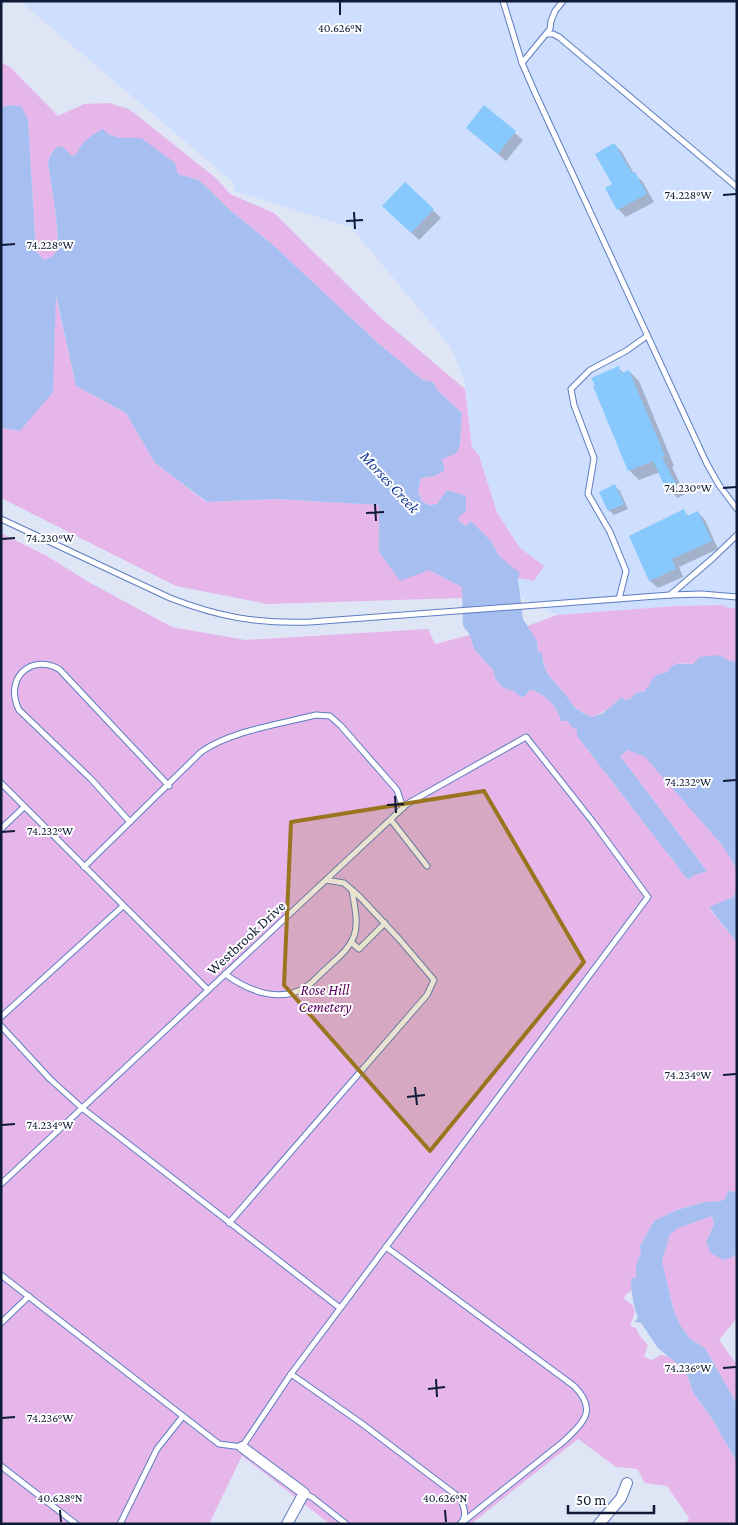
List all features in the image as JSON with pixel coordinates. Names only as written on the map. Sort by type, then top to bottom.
[{"type":"street","points":[[242,1447],[304,1493],[287,1524]]},
{"type":"street","points":[[599,1524],[621,1498],[627,1483]]},
{"type":"lane","points":[[503,1],[522,63],[647,336],[707,464],[719,485],[737,509]]},
{"type":"lane","points":[[522,63],[547,34],[550,29],[550,21],[563,1]]},
{"type":"lane","points":[[547,34],[559,37],[737,187]]},
{"type":"lane","points":[[619,599],[626,572],[610,532],[588,494],[594,458],[574,405],[571,389],[590,370],[626,351],[647,336]]},
{"type":"lane","points":[[1,518],[143,587],[196,608],[253,621],[281,623],[461,612],[670,595],[702,594],[737,597]]},
{"type":"lane","points":[[670,595],[737,535]]},
{"type":"lane","points":[[130,822],[90,779],[19,710],[15,702],[14,690],[17,679],[24,670],[42,663],[59,669],[168,786]]},
{"type":"lane","points":[[84,867],[201,752],[210,746],[227,738],[316,715],[330,716],[341,726],[397,790],[404,808]]},
{"type":"lane","name":"Westbrook Drive","points":[[1,1184],[404,808],[526,737],[648,897],[386,1247]]},
{"type":"lane","points":[[1,783],[208,990]]},
{"type":"lane","points":[[1,829],[24,807]]},
{"type":"lane","points":[[391,820],[427,866]]},
{"type":"lane","points":[[229,1223],[427,995],[434,980],[385,923],[352,890],[344,883],[326,880]]},
{"type":"lane","points":[[225,974],[254,991],[276,996],[296,992],[310,984],[348,948],[355,935],[356,911],[352,890]]},
{"type":"lane","points":[[1,1017],[123,906]]},
{"type":"lane","points":[[351,942],[359,949],[385,923]]},
{"type":"lane","points":[[1,1026],[50,1079],[82,1108],[340,1308]]},
{"type":"lane","points":[[1,1275],[219,1444],[242,1447],[292,1374],[386,1247],[574,1386],[584,1396],[587,1413],[578,1428],[462,1522]]},
{"type":"lane","points":[[1,1323],[28,1296]]},
{"type":"lane","points":[[292,1374],[361,1423],[460,1498],[465,1515],[462,1522]]},
{"type":"lane","points":[[120,1524],[157,1449],[183,1416]]},
{"type":"lane","points":[[1,1466],[76,1524]]},
{"type":"lane","points":[[304,1493],[346,1524]]},
{"type":"highlighted area","points":[[484,791],[584,962],[430,1151],[284,985],[291,822]]},
{"type":"shaded area","points":[[20,1],[737,1],[737,608],[728,608],[723,605],[675,606],[557,615],[521,597],[518,578],[534,581],[544,566],[519,547],[497,512],[479,456],[472,447],[464,378],[450,346],[351,227],[234,191],[234,183]]},
{"type":"green space","points":[[1,62],[10,67],[58,116],[84,104],[109,103],[129,109],[217,179],[230,194],[274,213],[382,319],[465,389],[472,447],[479,456],[497,512],[519,547],[544,566],[534,581],[518,578],[499,556],[492,542],[471,521],[466,526],[458,521],[459,517],[437,504],[430,505],[422,502],[418,490],[421,478],[435,476],[442,459],[460,444],[462,413],[438,391],[433,382],[423,380],[379,344],[272,244],[231,211],[199,180],[178,174],[156,150],[141,138],[119,138],[108,134],[76,155],[72,156],[57,147],[52,152],[48,162],[58,234],[54,255],[44,260],[37,252],[35,235],[28,119],[12,105],[1,107]]},
{"type":"green space","points":[[55,292],[76,386],[126,413],[155,463],[206,502],[275,499],[380,505],[379,552],[429,570],[462,587],[462,598],[268,604],[176,586],[1,498],[1,428],[20,431]]},
{"type":"green space","name":"Rose Hill Cemetery","points":[[1,533],[47,556],[92,584],[172,627],[245,640],[428,629],[435,644],[470,635],[474,649],[493,670],[495,678],[502,687],[513,690],[523,698],[529,691],[533,690],[554,706],[561,721],[568,721],[577,730],[577,736],[688,880],[707,871],[620,756],[628,750],[645,756],[722,845],[737,869],[737,890],[733,897],[709,908],[737,943],[737,1192],[728,1191],[725,1199],[721,1201],[704,1202],[677,1210],[654,1221],[640,1246],[641,1253],[636,1266],[636,1277],[631,1279],[631,1291],[626,1294],[624,1299],[634,1307],[634,1317],[630,1326],[636,1328],[639,1335],[648,1345],[644,1357],[652,1360],[660,1355],[668,1356],[682,1368],[688,1377],[693,1393],[711,1417],[737,1462],[737,1524],[686,1524],[689,1518],[667,1486],[645,1483],[637,1469],[616,1467],[578,1439],[471,1524],[330,1524],[242,1456],[209,1524],[1,1524]]},
{"type":"green space","points":[[723,605],[728,608],[737,608],[737,662],[679,663],[667,672],[662,673],[645,691],[636,693],[630,699],[593,717],[576,708],[549,676],[542,653],[538,652],[537,641],[527,626],[557,615],[675,606]]},
{"type":"green space","points":[[712,1216],[714,1225],[706,1242],[733,1257],[737,1253],[737,1318],[719,1340],[737,1365],[737,1404],[705,1348],[690,1339],[679,1323],[673,1308],[662,1261],[670,1234],[677,1228]]},
{"type":"water","name":"Morses Creek","points":[[21,106],[28,119],[35,235],[37,252],[44,260],[54,255],[58,234],[48,162],[53,151],[62,146],[72,156],[76,155],[87,140],[103,129],[108,134],[119,138],[141,138],[175,163],[178,174],[199,180],[231,211],[272,244],[379,344],[423,380],[433,382],[438,391],[462,413],[460,444],[457,453],[442,459],[445,470],[435,476],[421,478],[418,490],[422,502],[430,505],[437,504],[447,490],[466,496],[466,511],[459,517],[458,521],[466,526],[471,521],[492,542],[499,556],[520,573],[518,578],[523,619],[537,641],[538,652],[542,653],[549,676],[579,710],[593,717],[603,713],[622,697],[625,700],[630,699],[636,693],[645,691],[653,678],[667,672],[672,666],[693,664],[700,657],[720,655],[727,660],[737,662],[737,869],[722,845],[645,757],[628,750],[620,756],[707,871],[688,880],[577,736],[577,730],[568,721],[561,721],[557,710],[551,702],[533,690],[529,691],[523,698],[513,691],[502,687],[495,678],[493,670],[474,649],[470,635],[463,626],[462,587],[429,570],[400,581],[379,552],[379,505],[275,499],[207,502],[155,463],[126,413],[76,386],[56,295],[53,392],[20,431],[1,428],[1,107]]},
{"type":"water","points":[[737,890],[737,943],[709,907],[733,897]]},
{"type":"water","points":[[728,1191],[737,1192],[737,1253],[733,1257],[723,1260],[711,1253],[706,1242],[714,1225],[712,1216],[678,1228],[670,1234],[662,1261],[673,1308],[679,1323],[690,1339],[705,1348],[737,1404],[737,1462],[711,1417],[693,1393],[688,1377],[682,1368],[658,1348],[641,1323],[634,1322],[638,1318],[631,1284],[631,1279],[636,1277],[636,1266],[641,1253],[640,1246],[654,1221],[677,1210],[704,1202],[721,1201],[725,1199]]},
{"type":"building","points":[[484,105],[516,131],[498,154],[466,128]]},
{"type":"building","points":[[614,143],[632,173],[635,172],[647,194],[617,210],[605,188],[612,184],[595,154]]},
{"type":"building","points":[[405,182],[434,209],[411,233],[382,206]]},
{"type":"building","points":[[619,366],[621,373],[629,370],[665,456],[662,457],[676,484],[666,489],[653,461],[628,471],[593,386],[595,385],[591,378]]},
{"type":"building","points":[[615,484],[624,504],[608,511],[599,492]]},
{"type":"building","points":[[684,509],[687,516],[698,511],[712,541],[672,559],[676,569],[649,581],[629,536]]}]
